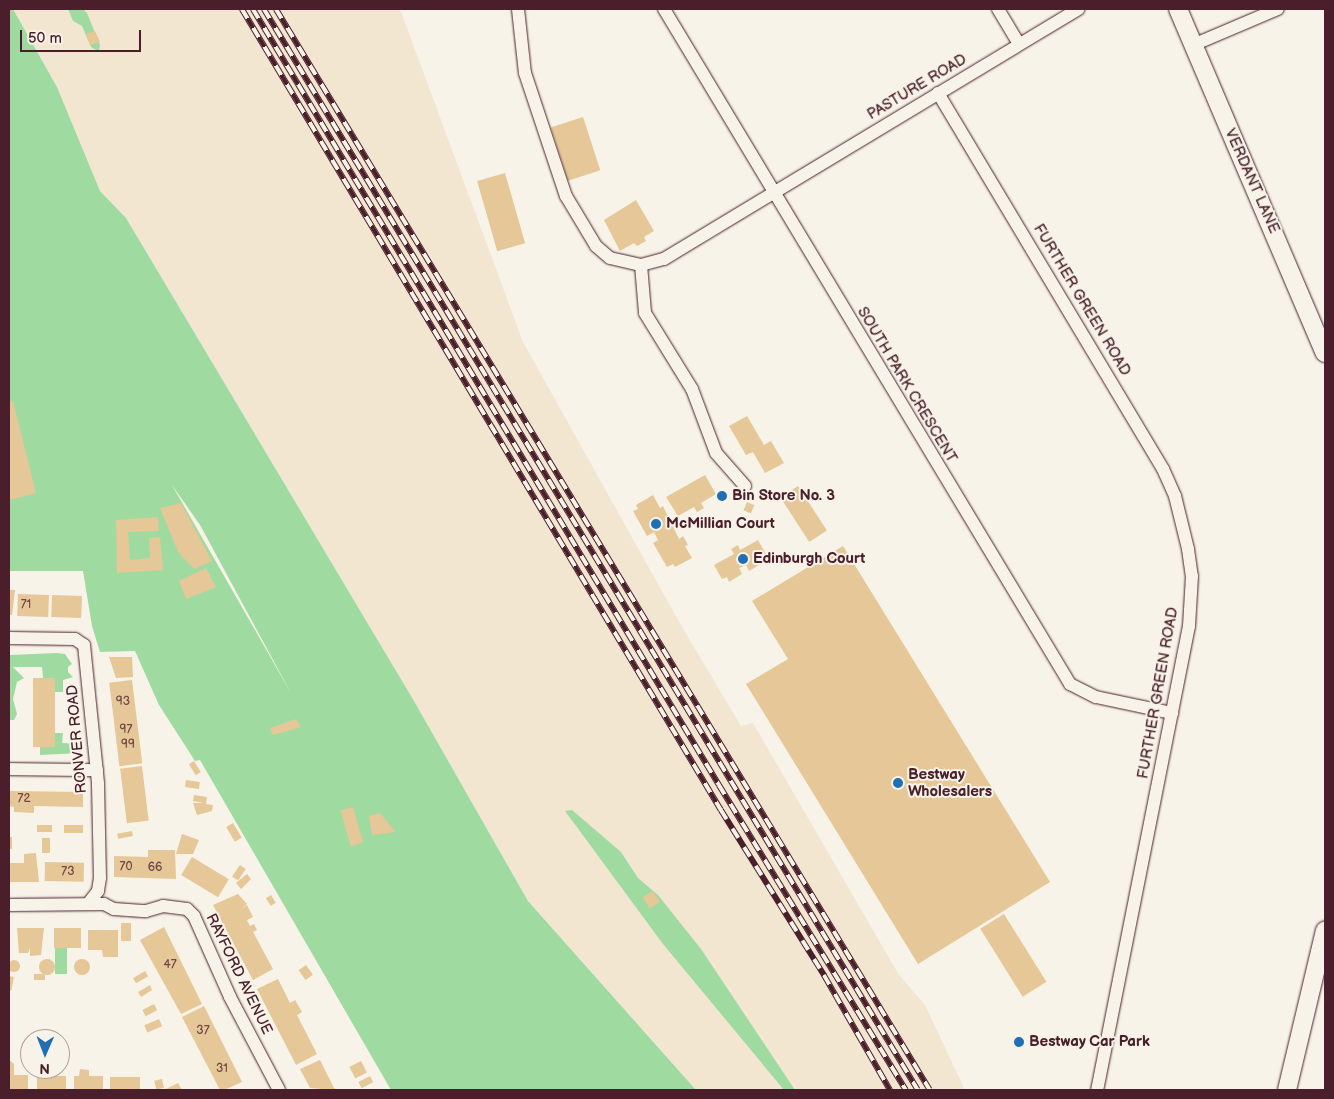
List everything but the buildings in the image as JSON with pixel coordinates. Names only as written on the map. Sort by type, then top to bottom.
[{"type":"street","points":[[518,9],[526,73],[566,196],[596,246],[610,258],[641,266],[645,313],[692,389],[709,441],[730,472],[745,486]]},
{"type":"street","points":[[998,9],[1019,44]]},
{"type":"street","name":"PASTURE ROAD","points":[[641,266],[664,259],[1078,9]]},
{"type":"street","name":"VERDANT LANE","points":[[1178,9],[1325,353]]},
{"type":"street","points":[[1193,45],[1278,9]]},
{"type":"street","name":"SOUTH PARK CRESCENT","points":[[669,11],[773,193],[1070,684],[1096,697],[1172,713]]},
{"type":"street","name":"FURTHER GREEN ROAD","points":[[938,93],[1145,438],[1175,496],[1188,549],[1192,601],[1172,713],[1097,1090]]},
{"type":"street","name":"RONVER ROAD","points":[[9,638],[82,642],[97,770],[100,883],[96,896],[88,904]]},
{"type":"street","points":[[9,769],[97,770]]},
{"type":"street","name":"RAYFORD AVENUE","points":[[9,905],[104,904],[114,909],[146,911],[163,906],[187,910],[194,916],[230,997],[279,1090]]},
{"type":"street","points":[[1287,1090],[1325,930]]},
{"type":"shaded area","points":[[13,9],[400,9],[523,342],[682,627],[741,726],[753,723],[899,975],[925,1005],[965,1090],[696,1090],[528,901],[414,701],[126,218],[100,191],[57,87]]},
{"type":"green space","points":[[9,9],[13,9],[57,87],[100,191],[126,218],[414,701],[528,901],[696,1090],[391,1090],[200,760],[195,761],[159,705],[135,651],[100,652],[92,626],[83,571],[9,571]],"holes":[[[172,485],[200,525],[291,693]]]},
{"type":"green space","points":[[68,9],[83,9],[87,13],[100,45],[99,52],[91,47],[82,26],[73,21]]},
{"type":"green space","points":[[65,654],[72,664],[68,667],[68,672],[73,677],[63,680],[63,692],[55,692],[55,678],[43,678],[42,667],[13,667],[24,678],[17,682],[13,699],[17,714],[14,720],[9,720],[9,655]]},
{"type":"green space","points":[[55,733],[63,733],[62,743],[80,744],[81,753],[40,755],[40,747],[55,747]]},
{"type":"green space","points":[[572,810],[621,852],[638,878],[658,895],[701,949],[795,1090],[784,1090],[663,944],[565,811]]},
{"type":"green space","points":[[55,948],[67,948],[67,974],[55,974]]},
{"type":"railway","points":[[242,9],[721,810],[824,975],[890,1090]]},
{"type":"railway","points":[[253,9],[719,785],[906,1090]]},
{"type":"railway","points":[[264,9],[918,1090]]},
{"type":"railway","points":[[276,9],[930,1090]]},
{"type":"place","name":"Bin Store No. 3","points":[[722,496]]},
{"type":"place","name":"McMillian Court","points":[[656,524]]},
{"type":"place","name":"Edinburgh Court","points":[[743,559]]},
{"type":"place","name":"Bestway Wholesalers","points":[[898,783]]},
{"type":"place","name":"Bestway Car Park","points":[[1019,1042]]}]
